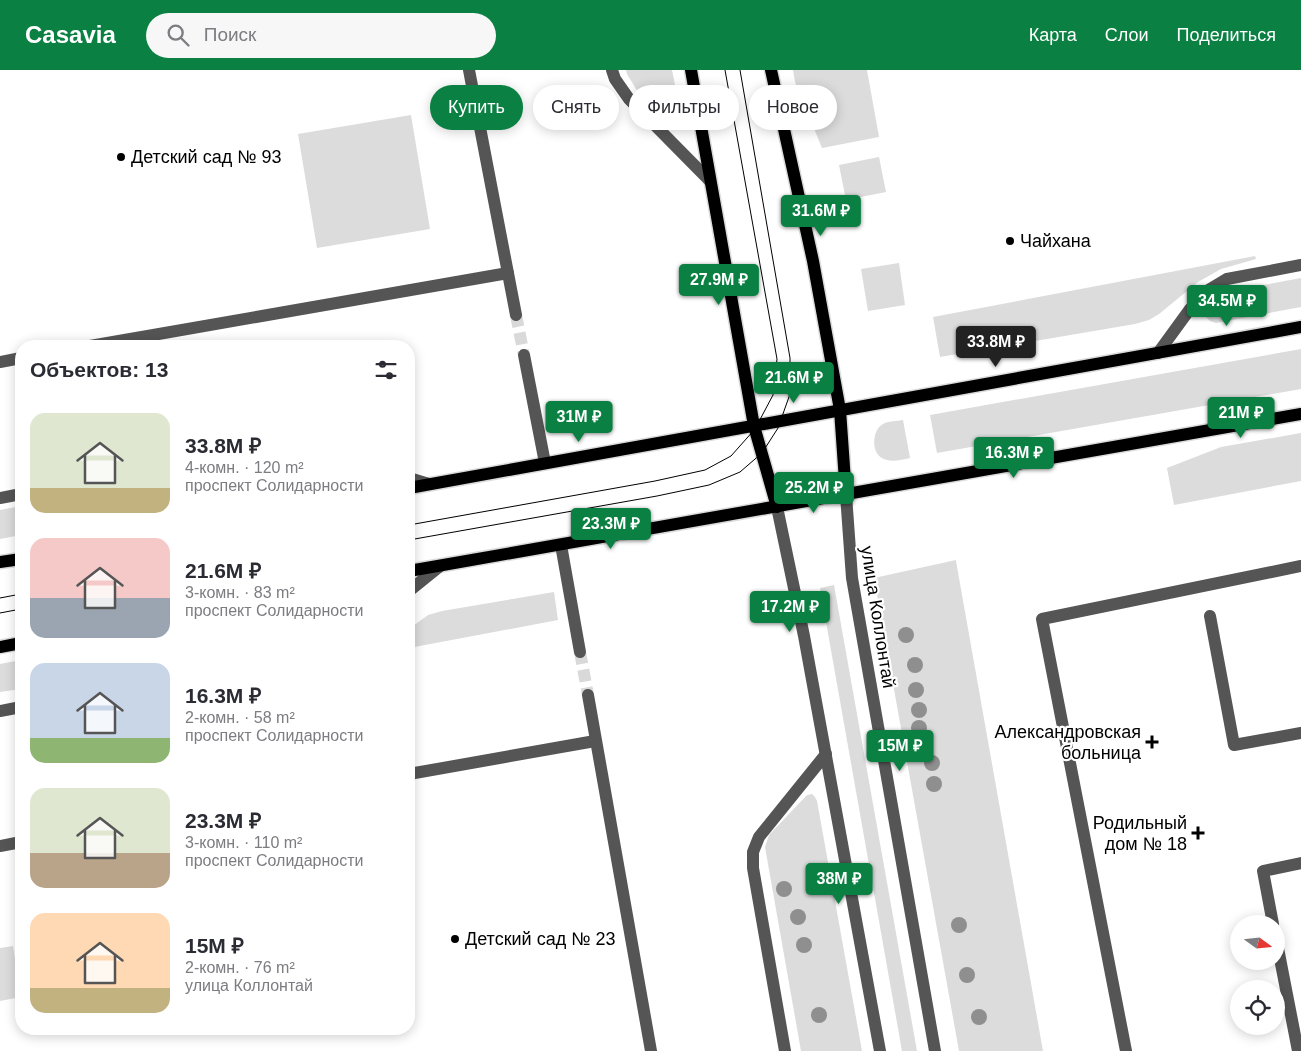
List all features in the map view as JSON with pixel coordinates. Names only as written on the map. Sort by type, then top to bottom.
[{"type":"main road","points":[[691,70],[754,426],[777,507]]},
{"type":"main road","name":"улица Коллонтай","points":[[771,70],[812,261],[840,410],[846,495]]},
{"type":"main road","points":[[415,487],[1301,328]]},
{"type":"main road","points":[[415,571],[1301,414]]},
{"type":"main road","points":[[0,562],[15,560]]},
{"type":"main road","points":[[0,647],[15,644]]},
{"type":"street","points":[[469,70],[516,315]]},
{"type":"street","points":[[612,70],[615,79],[629,99],[710,181]]},
{"type":"street","points":[[1158,353],[1190,309],[1207,291],[1227,279],[1301,266]]},
{"type":"street","points":[[124,340],[508,273]]},
{"type":"street","points":[[524,355],[545,463]]},
{"type":"street","points":[[0,362],[15,359]]},
{"type":"street","points":[[415,480],[429,484]]},
{"type":"street","points":[[0,498],[15,495]]},
{"type":"street","name":"улица Коллонтай","points":[[846,495],[852,578],[936,1051]]},
{"type":"street","points":[[777,507],[826,754],[880,1051]]},
{"type":"street","points":[[560,545],[580,652]]},
{"type":"street","points":[[415,586],[440,566]]},
{"type":"street","points":[[1126,1051],[1042,619],[1301,566]]},
{"type":"street","points":[[1210,616],[1234,745],[1301,733]]},
{"type":"street","points":[[588,694],[651,1051]]},
{"type":"street","points":[[0,711],[15,708]]},
{"type":"street","points":[[415,773],[595,741]]},
{"type":"street","points":[[785,1051],[753,868],[753,852],[759,837],[826,754]]},
{"type":"street","points":[[0,846],[15,843]]},
{"type":"street","points":[[1271,915],[1263,871],[1301,863]]},
{"type":"street","points":[[1282,970],[1298,1051]]},
{"type":"shaded area","points":[[626,70],[672,70],[675,85],[634,85]]},
{"type":"shaded area","points":[[793,70],[867,70],[879,137],[822,148],[815,130],[837,130],[837,85],[796,85]]},
{"type":"shaded area","points":[[411,115],[430,229],[317,248],[298,134]]},
{"type":"shaded area","points":[[879,157],[886,192],[846,200],[839,165]]},
{"type":"shaded area","points":[[1255,256],[1256,259],[1221,269],[1198,282],[1149,320],[940,357],[933,317]]},
{"type":"shaded area","points":[[899,263],[905,305],[868,311],[861,269]]},
{"type":"shaded area","points":[[1301,278],[1301,307],[1216,323],[1206,317],[1205,311],[1210,305],[1248,288]]},
{"type":"shaded area","points":[[1301,349],[1301,389],[937,453],[930,415]]},
{"type":"shaded area","points":[[903,420],[910,458],[892,461],[885,460],[876,451],[874,441],[877,431],[885,423]]},
{"type":"shaded area","points":[[1301,433],[1301,481],[1174,505],[1167,468],[1221,447]]},
{"type":"shaded area","points":[[15,507],[15,536],[0,539],[0,510]]},
{"type":"shaded area","points":[[956,560],[1043,1051],[959,1051],[874,578]]},
{"type":"shaded area","points":[[834,585],[917,1051],[902,1051],[820,588]]},
{"type":"shaded area","points":[[554,592],[558,620],[415,647],[415,625],[428,615]]},
{"type":"shaded area","points":[[15,661],[15,690],[0,692],[0,664]]},
{"type":"shaded area","points":[[812,794],[817,801],[862,1051],[801,1051],[765,847],[769,835],[807,795]]},
{"type":"shaded area","points":[[13,946],[15,959],[15,998],[0,1001],[0,948]]},
{"type":"tunnel","points":[[516,315],[524,355]]},
{"type":"tunnel","points":[[580,652],[588,695]]},
{"type":"tram line","points":[[415,524],[655,481],[705,470],[731,456],[755,429],[773,395],[777,359],[725,70]]},
{"type":"tram line","points":[[415,539],[709,485],[740,472],[762,453],[778,428],[790,394],[790,358],[740,70]]},
{"type":"tram line","points":[[0,598],[15,595]]},
{"type":"tram line","points":[[0,613],[15,610]]},
{"type":"place","name":"Детский сад № 93","points":[[121,157]]},
{"type":"place","name":"Чайхана","points":[[1010,241]]},
{"type":"place","name":"Александровская больница","points":[[1152,742]]},
{"type":"place","name":"Родильный дом № 18","points":[[1198,833]]},
{"type":"place","name":"Детский сад № 23","points":[[455,939]]}]
